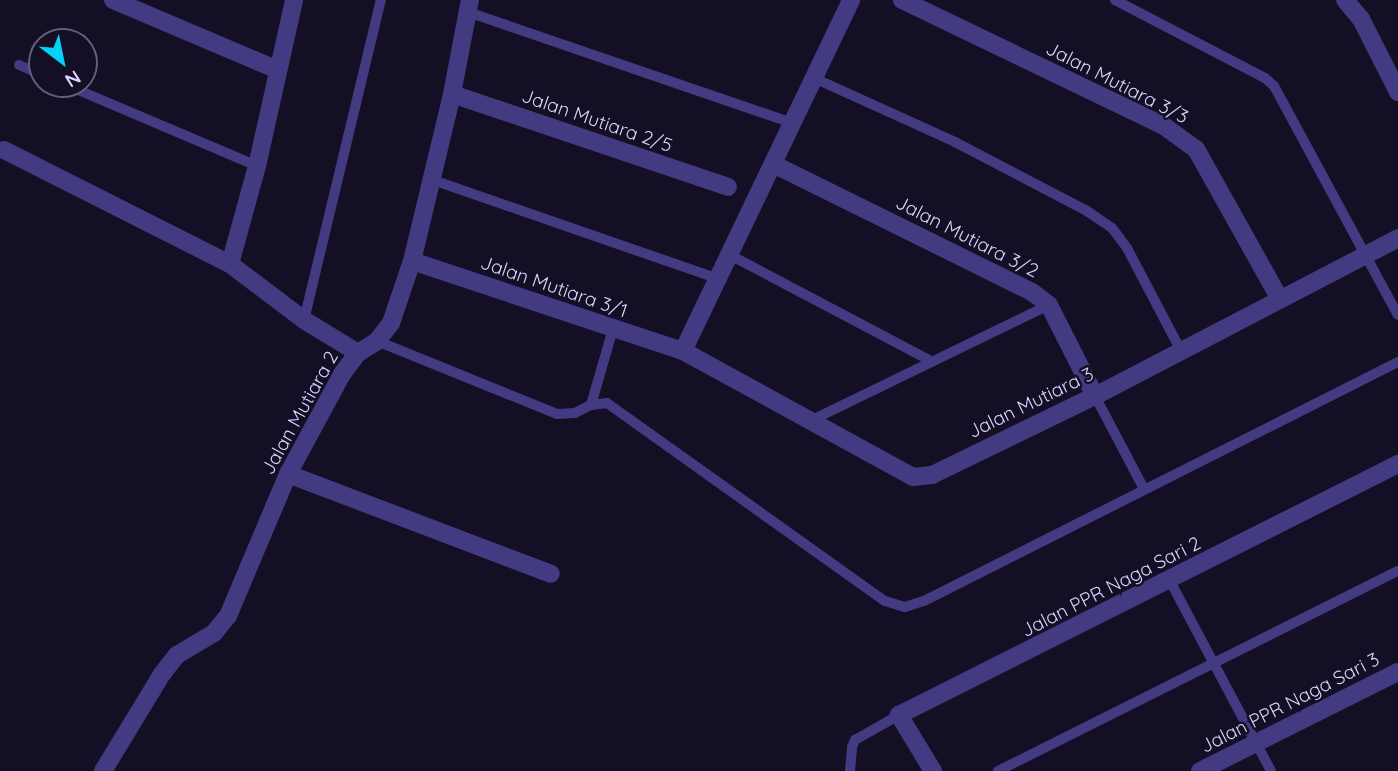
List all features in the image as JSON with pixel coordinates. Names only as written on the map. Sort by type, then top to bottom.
[{"type":"street","points":[[113,0],[278,70]]},
{"type":"street","points":[[230,264],[257,166],[294,0]]},
{"type":"street","points":[[683,351],[851,0]]},
{"type":"street","name":"Jalan Mutiara 3/3","points":[[902,0],[1164,126],[1196,149],[1280,299]]},
{"type":"street","points":[[1345,0],[1361,19],[1398,92]]},
{"type":"street","name":"Jalan Mutiara 2","points":[[103,771],[162,674],[177,655],[214,633],[229,616],[288,474],[342,374],[358,353],[377,341],[391,323],[412,261],[452,94],[469,6]]},
{"type":"street","name":"Jalan Mutiara 2/5","points":[[452,94],[728,187]]},
{"type":"street","points":[[4,150],[230,264],[304,320],[358,353]]},
{"type":"street","name":"Jalan Mutiara 3/2","points":[[773,164],[1032,292],[1049,305],[1095,396]]},
{"type":"street","name":"Jalan Mutiara 3","points":[[683,351],[913,477],[932,475],[1095,396],[1180,349],[1398,238]]},
{"type":"street","name":"Jalan Mutiara 3/1","points":[[412,261],[683,351]]},
{"type":"street","name":"Jalan PPR Naga Sari 2","points":[[899,715],[1398,464]]},
{"type":"street","points":[[288,474],[551,574]]},
{"type":"street","name":"Jalan PPR Naga Sari 3","points":[[1200,771],[1398,672]]},
{"type":"street","points":[[899,715],[933,771]]},
{"type":"lane","points":[[304,320],[381,0]]},
{"type":"lane","points":[[1115,0],[1265,78],[1274,86],[1398,315]]},
{"type":"lane","points":[[469,6],[792,123]]},
{"type":"lane","points":[[19,65],[28,69]]},
{"type":"lane","points":[[814,78],[955,142],[1087,211],[1112,228],[1127,248],[1180,349]]},
{"type":"lane","points":[[97,98],[257,166]]},
{"type":"lane","points":[[430,179],[719,279]]},
{"type":"lane","points":[[730,255],[931,360]]},
{"type":"lane","points":[[810,421],[1049,305]]},
{"type":"lane","points":[[591,404],[613,329]]},
{"type":"lane","points":[[377,341],[557,414],[575,413],[591,404],[607,403],[885,601],[905,607],[924,601],[1398,362]]},
{"type":"lane","points":[[1095,396],[1144,489]]},
{"type":"lane","points":[[998,771],[1398,571]]},
{"type":"lane","points":[[1170,581],[1271,771]]},
{"type":"lane","points":[[850,771],[855,740],[899,715]]}]
